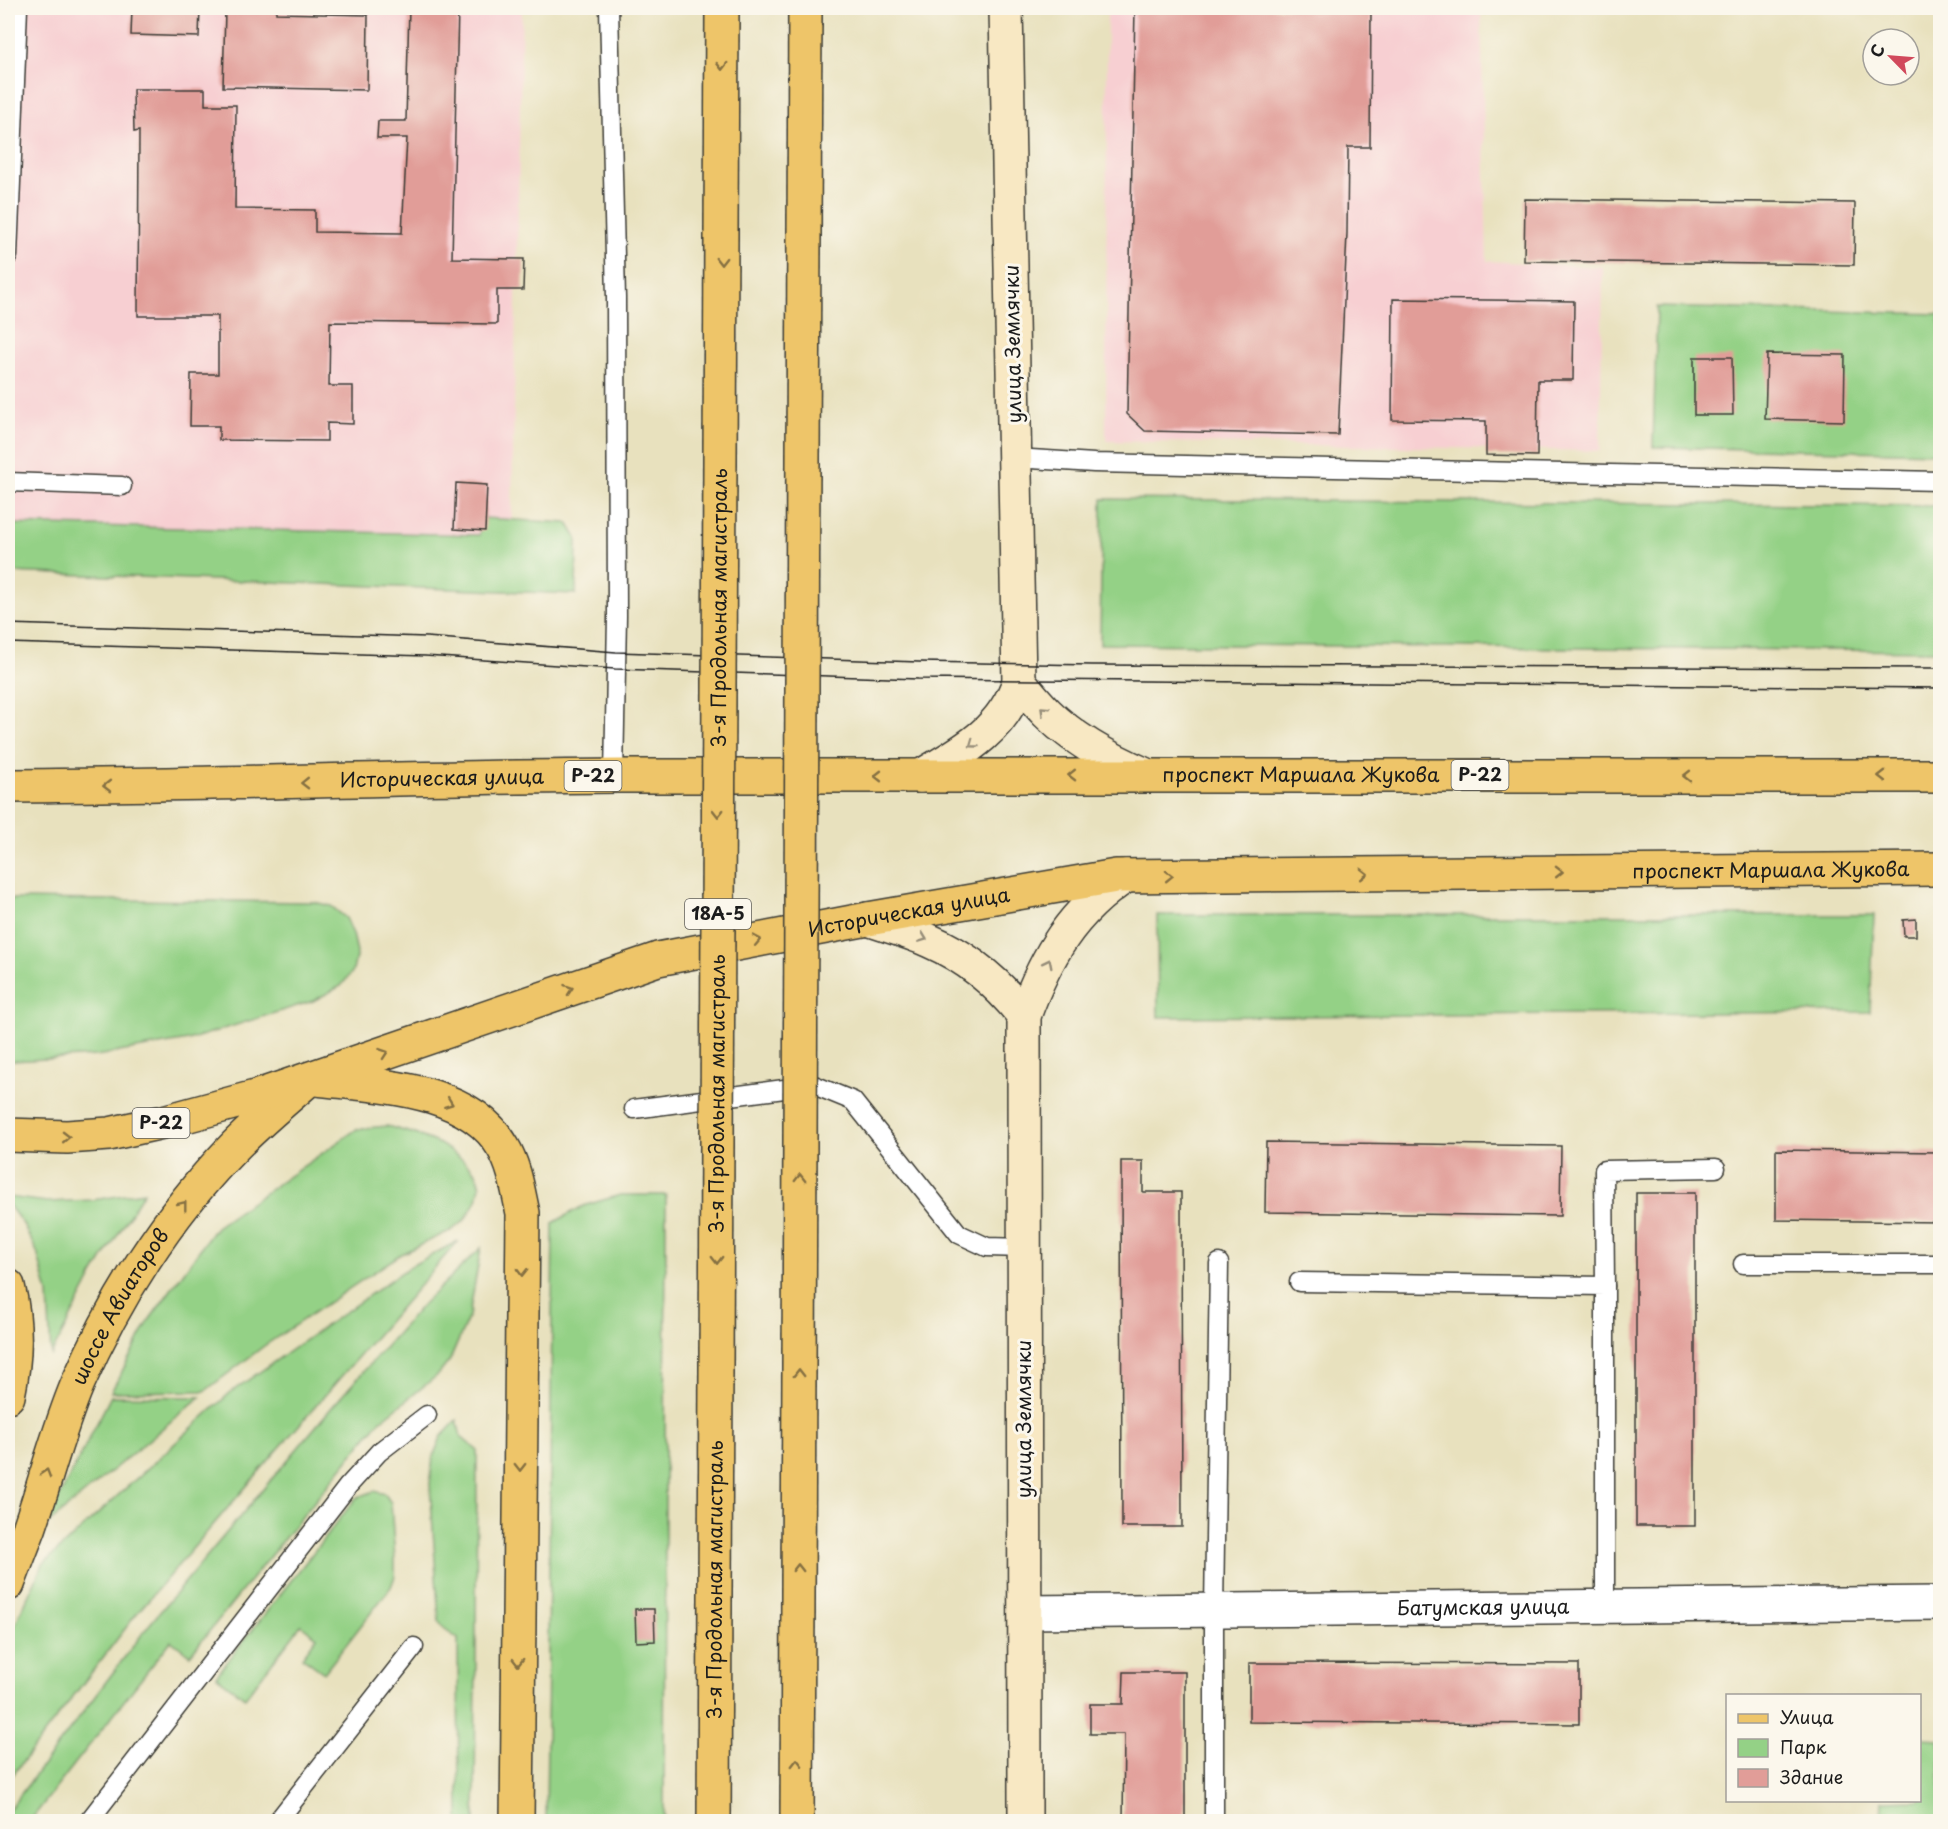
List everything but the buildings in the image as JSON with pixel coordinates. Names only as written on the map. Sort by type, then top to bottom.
[{"type":"main road","name":"3-я Продольная магистраль","points":[[714,1821],[722,8]]},
{"type":"main road","points":[[797,1821],[805,8]]},
{"type":"main road","name":"улица Землячки","points":[[1006,8],[1019,681]]},
{"type":"main road","points":[[921,776],[962,752],[991,729],[1010,704],[1019,681],[1036,702],[1064,728],[1126,766],[1146,775]]},
{"type":"main road","name":"Историческая улица","points":[[8,786],[166,786],[614,776],[1020,776]]},
{"type":"main road","name":"проспект Маршала Жукова","points":[[1020,776],[1941,776]]},
{"type":"main road","name":"проспект Маршала Жукова","points":[[1028,891],[1126,876],[1941,869]]},
{"type":"main road","points":[[868,919],[927,939],[945,948],[982,972],[1024,1016],[1037,984],[1065,931],[1094,900],[1126,876]]},
{"type":"main road","name":"Историческая улица","points":[[309,1078],[658,959],[1028,891]]},
{"type":"main road","name":"улица Землячки","points":[[1024,1016],[1025,1821]]},
{"type":"main road","points":[[309,1078],[400,1089],[464,1110],[481,1120],[495,1134],[505,1149],[512,1167],[523,1213],[517,1821]]},
{"type":"main road","name":"Р-22","points":[[8,1135],[67,1137],[109,1134],[255,1097],[309,1078]]},
{"type":"main road","name":"шоссе Авиаторов","points":[[8,1584],[75,1392],[99,1339],[123,1296],[180,1208],[233,1148],[309,1078]]},
{"type":"main road","points":[[8,1286],[16,1338],[8,1396]]},
{"type":"street","name":"Батумская улица","points":[[1024,1612],[1941,1603]]},
{"type":"lane","points":[[8,256],[18,8]]},
{"type":"lane","points":[[609,8],[616,298],[617,616],[614,776]]},
{"type":"lane","points":[[1015,458],[1094,463],[1941,481]]},
{"type":"lane","points":[[8,482],[122,486]]},
{"type":"lane","points":[[634,1109],[814,1085],[853,1101],[959,1234],[987,1246],[1024,1248]]},
{"type":"lane","points":[[1605,1607],[1604,1170],[1716,1168]]},
{"type":"lane","points":[[1214,1821],[1214,1610],[1219,1263]]},
{"type":"lane","points":[[1743,1264],[1941,1264]]},
{"type":"lane","points":[[1299,1282],[1605,1286]]},
{"type":"lane","points":[[88,1821],[348,1486],[380,1452],[428,1415]]},
{"type":"lane","points":[[280,1818],[414,1647]]},
{"type":"shaded area","points":[[8,8],[522,8],[511,553],[8,539]]},
{"type":"shaded area","points":[[1107,8],[1481,8],[1487,261],[1603,267],[1600,451],[1106,441]]},
{"type":"green space","points":[[1657,307],[1940,314],[1940,453],[1653,447]]},
{"type":"green space","points":[[1102,499],[1940,506],[1940,651],[1100,644]]},
{"type":"green space","points":[[482,518],[568,523],[577,538],[576,594],[8,572],[8,524],[479,535]]},
{"type":"green space","points":[[8,899],[314,902],[331,906],[346,918],[357,952],[353,971],[341,986],[313,1001],[188,1040],[96,1056],[12,1061],[8,1060]]},
{"type":"green space","points":[[1157,915],[1874,915],[1870,1012],[1158,1017]]},
{"type":"green space","points":[[387,1126],[440,1144],[462,1159],[476,1173],[480,1186],[477,1200],[464,1221],[452,1230],[401,1254],[264,1346],[205,1391],[111,1392],[150,1319],[216,1227],[357,1129]]},
{"type":"green space","points":[[144,1192],[94,1273],[51,1355],[48,1293],[37,1252],[23,1224],[8,1204],[8,1197],[47,1202],[93,1200]]},
{"type":"green space","points":[[620,1195],[666,1195],[664,1821],[546,1822],[553,1223],[583,1206]]},
{"type":"green space","points":[[458,1241],[138,1612],[8,1781],[8,1640],[43,1564],[231,1392],[411,1266]]},
{"type":"green space","points":[[481,1248],[469,1316],[450,1360],[439,1374],[378,1423],[190,1655],[171,1641],[30,1821],[8,1821],[8,1811],[149,1625],[333,1406],[424,1303]]},
{"type":"green space","points":[[111,1396],[200,1397],[43,1528]]},
{"type":"green space","points":[[457,1420],[461,1437],[477,1450],[475,1822],[459,1821],[458,1639],[445,1630],[439,1622],[430,1484],[433,1457],[441,1437]]},
{"type":"green space","points":[[374,1491],[385,1494],[391,1503],[395,1576],[391,1587],[324,1673],[302,1657],[317,1637],[301,1625],[245,1698],[216,1676],[356,1498]]},
{"type":"green space","points":[[1921,1738],[1940,1739],[1940,1821],[1881,1821],[1882,1802],[1921,1802]]},
{"type":"tram line","points":[[8,624],[427,637],[616,652],[919,662],[1092,665],[1940,668]]},
{"type":"tram line","points":[[8,643],[425,656],[615,669],[918,679],[1940,688]]}]
